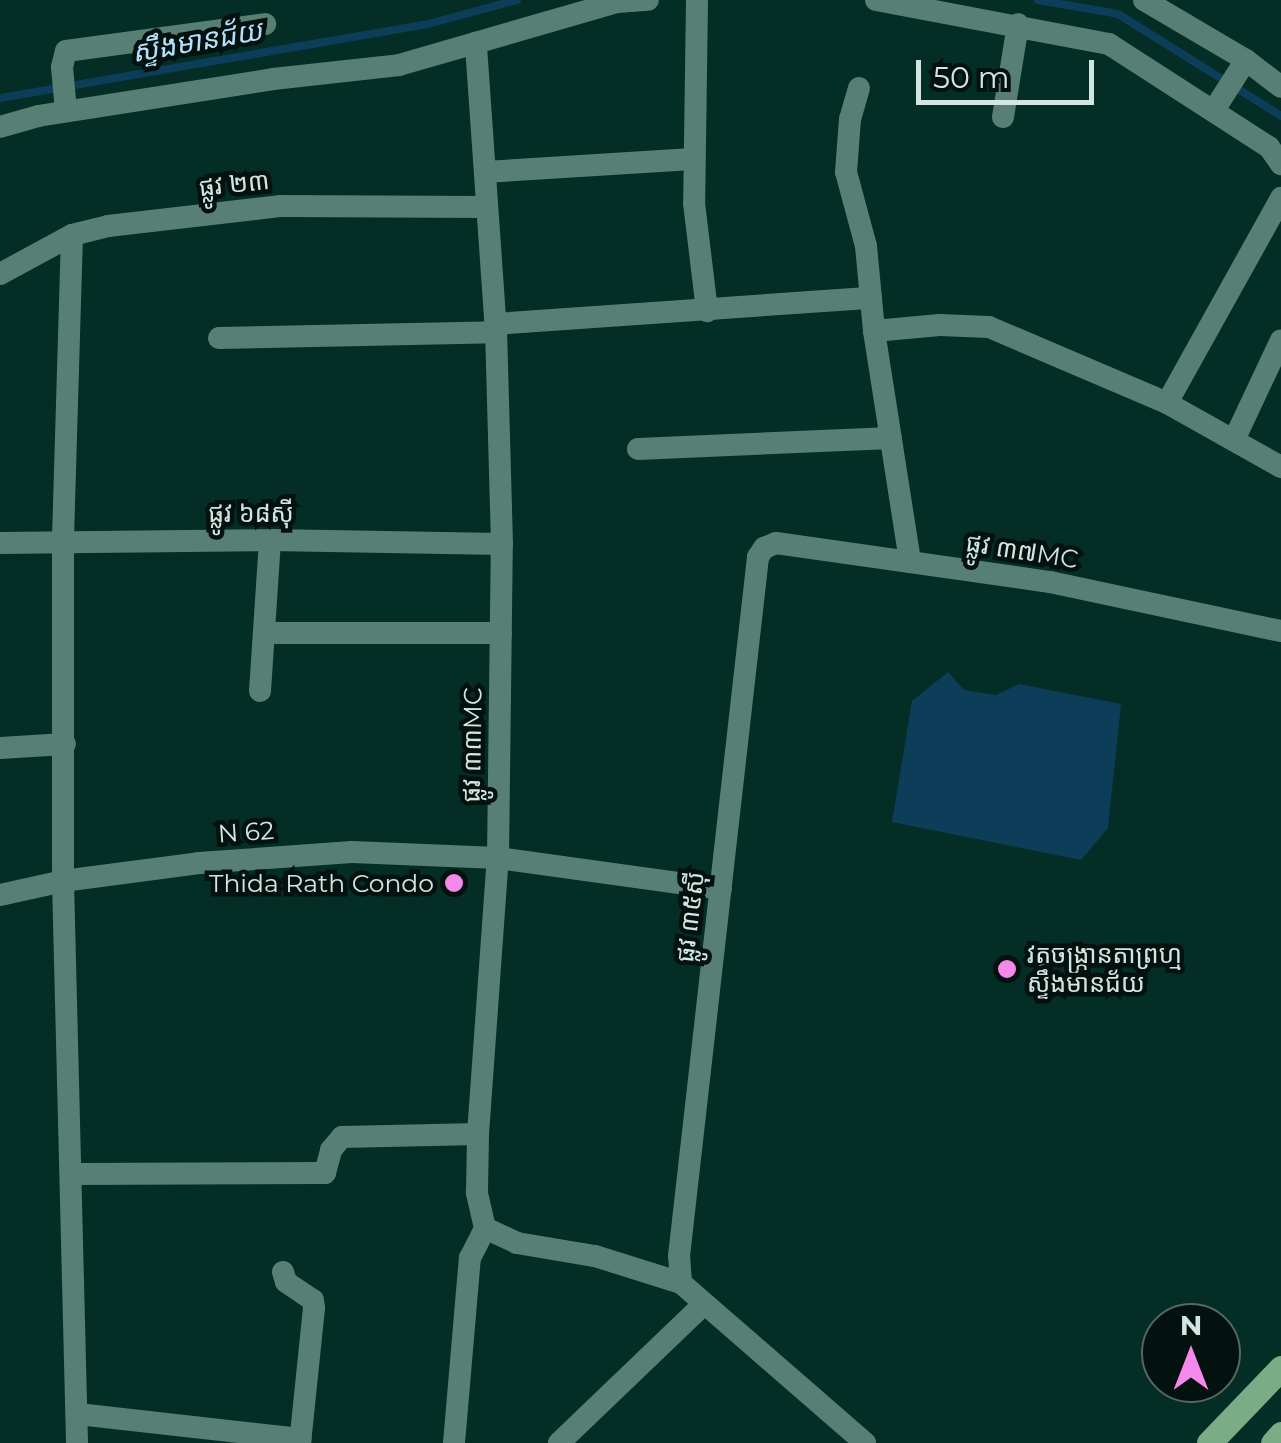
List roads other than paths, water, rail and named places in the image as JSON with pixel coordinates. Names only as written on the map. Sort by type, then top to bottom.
[{"type":"main road","points":[[1209,1443],[1281,1368]]},
{"type":"main road","points":[[1273,1443],[1281,1434]]},
{"type":"street","points":[[0,127],[65,104],[399,65],[616,2],[648,0]]},
{"type":"street","points":[[697,0],[693,159],[706,311]]},
{"type":"street","points":[[876,0],[1109,44],[1218,104],[1269,147],[1281,164]]},
{"type":"street","points":[[1144,0],[1242,67],[1281,87]]},
{"type":"street","points":[[65,104],[62,56],[74,49],[265,24]]},
{"type":"street","points":[[1003,117],[1018,24]]},
{"type":"street","name":"ផ្លូវ ៣៣MC","points":[[476,42],[495,328],[502,544],[498,858],[478,1134],[477,1192],[486,1228]]},
{"type":"street","points":[[1218,104],[1242,67]]},
{"type":"street","points":[[859,88],[848,134],[846,172],[866,246],[874,332],[910,562]]},
{"type":"street","points":[[486,172],[693,159]]},
{"type":"street","points":[[1167,404],[1281,198]]},
{"type":"street","name":"ផ្លូវ ២៣","points":[[0,274],[72,234],[108,226],[280,206],[486,207]]},
{"type":"street","points":[[72,234],[62,542],[63,880],[77,1443]]},
{"type":"street","points":[[219,338],[495,328],[871,298]]},
{"type":"street","points":[[874,332],[940,325],[988,327],[1167,404],[1281,467]]},
{"type":"street","points":[[1234,440],[1281,340]]},
{"type":"street","points":[[638,450],[891,438]]},
{"type":"street","points":[[260,691],[270,540]]},
{"type":"street","name":"ផ្លូវ ៦៨ស៊ី","points":[[0,543],[270,540],[502,544]]},
{"type":"street","name":"ផ្លូវ ៣៧MC","points":[[758,557],[764,548],[776,543],[1050,582],[1281,631]]},
{"type":"street","name":"ផ្លូវ ៣៥ស៊ី","points":[[680,1284],[678,1256],[758,557]]},
{"type":"street","points":[[264,633],[501,633]]},
{"type":"street","points":[[0,748],[65,744]]},
{"type":"street","name":"N 62","points":[[0,896],[63,880],[199,863],[352,852],[498,858],[721,889]]},
{"type":"street","points":[[71,1174],[325,1173],[332,1150],[342,1137],[478,1134]]},
{"type":"street","points":[[454,1443],[470,1258],[486,1228],[517,1243],[595,1256],[680,1284],[865,1443]]},
{"type":"street","points":[[78,1414],[300,1441],[314,1308],[313,1300],[286,1282],[283,1272]]},
{"type":"street","points":[[559,1443],[703,1305]]},
{"type":"water","points":[[948,672],[964,690],[996,695],[1019,684],[1121,704],[1108,828],[1081,860],[892,822],[912,701]]},
{"type":"waterway","name":"ស្ទឹងមានជ័យ","points":[[0,98],[428,24],[517,0]]},
{"type":"waterway","name":"ស្ទឹងមានជ័យ","points":[[1038,0],[1118,14],[1281,116]]},
{"type":"place","name":"Thida Rath Condo","points":[[454,883]]},
{"type":"place","name":"វត្តចង្ក្រានតាព្រហ្ម ស្ទឹងមានជ័យ","points":[[1007,969]]}]
